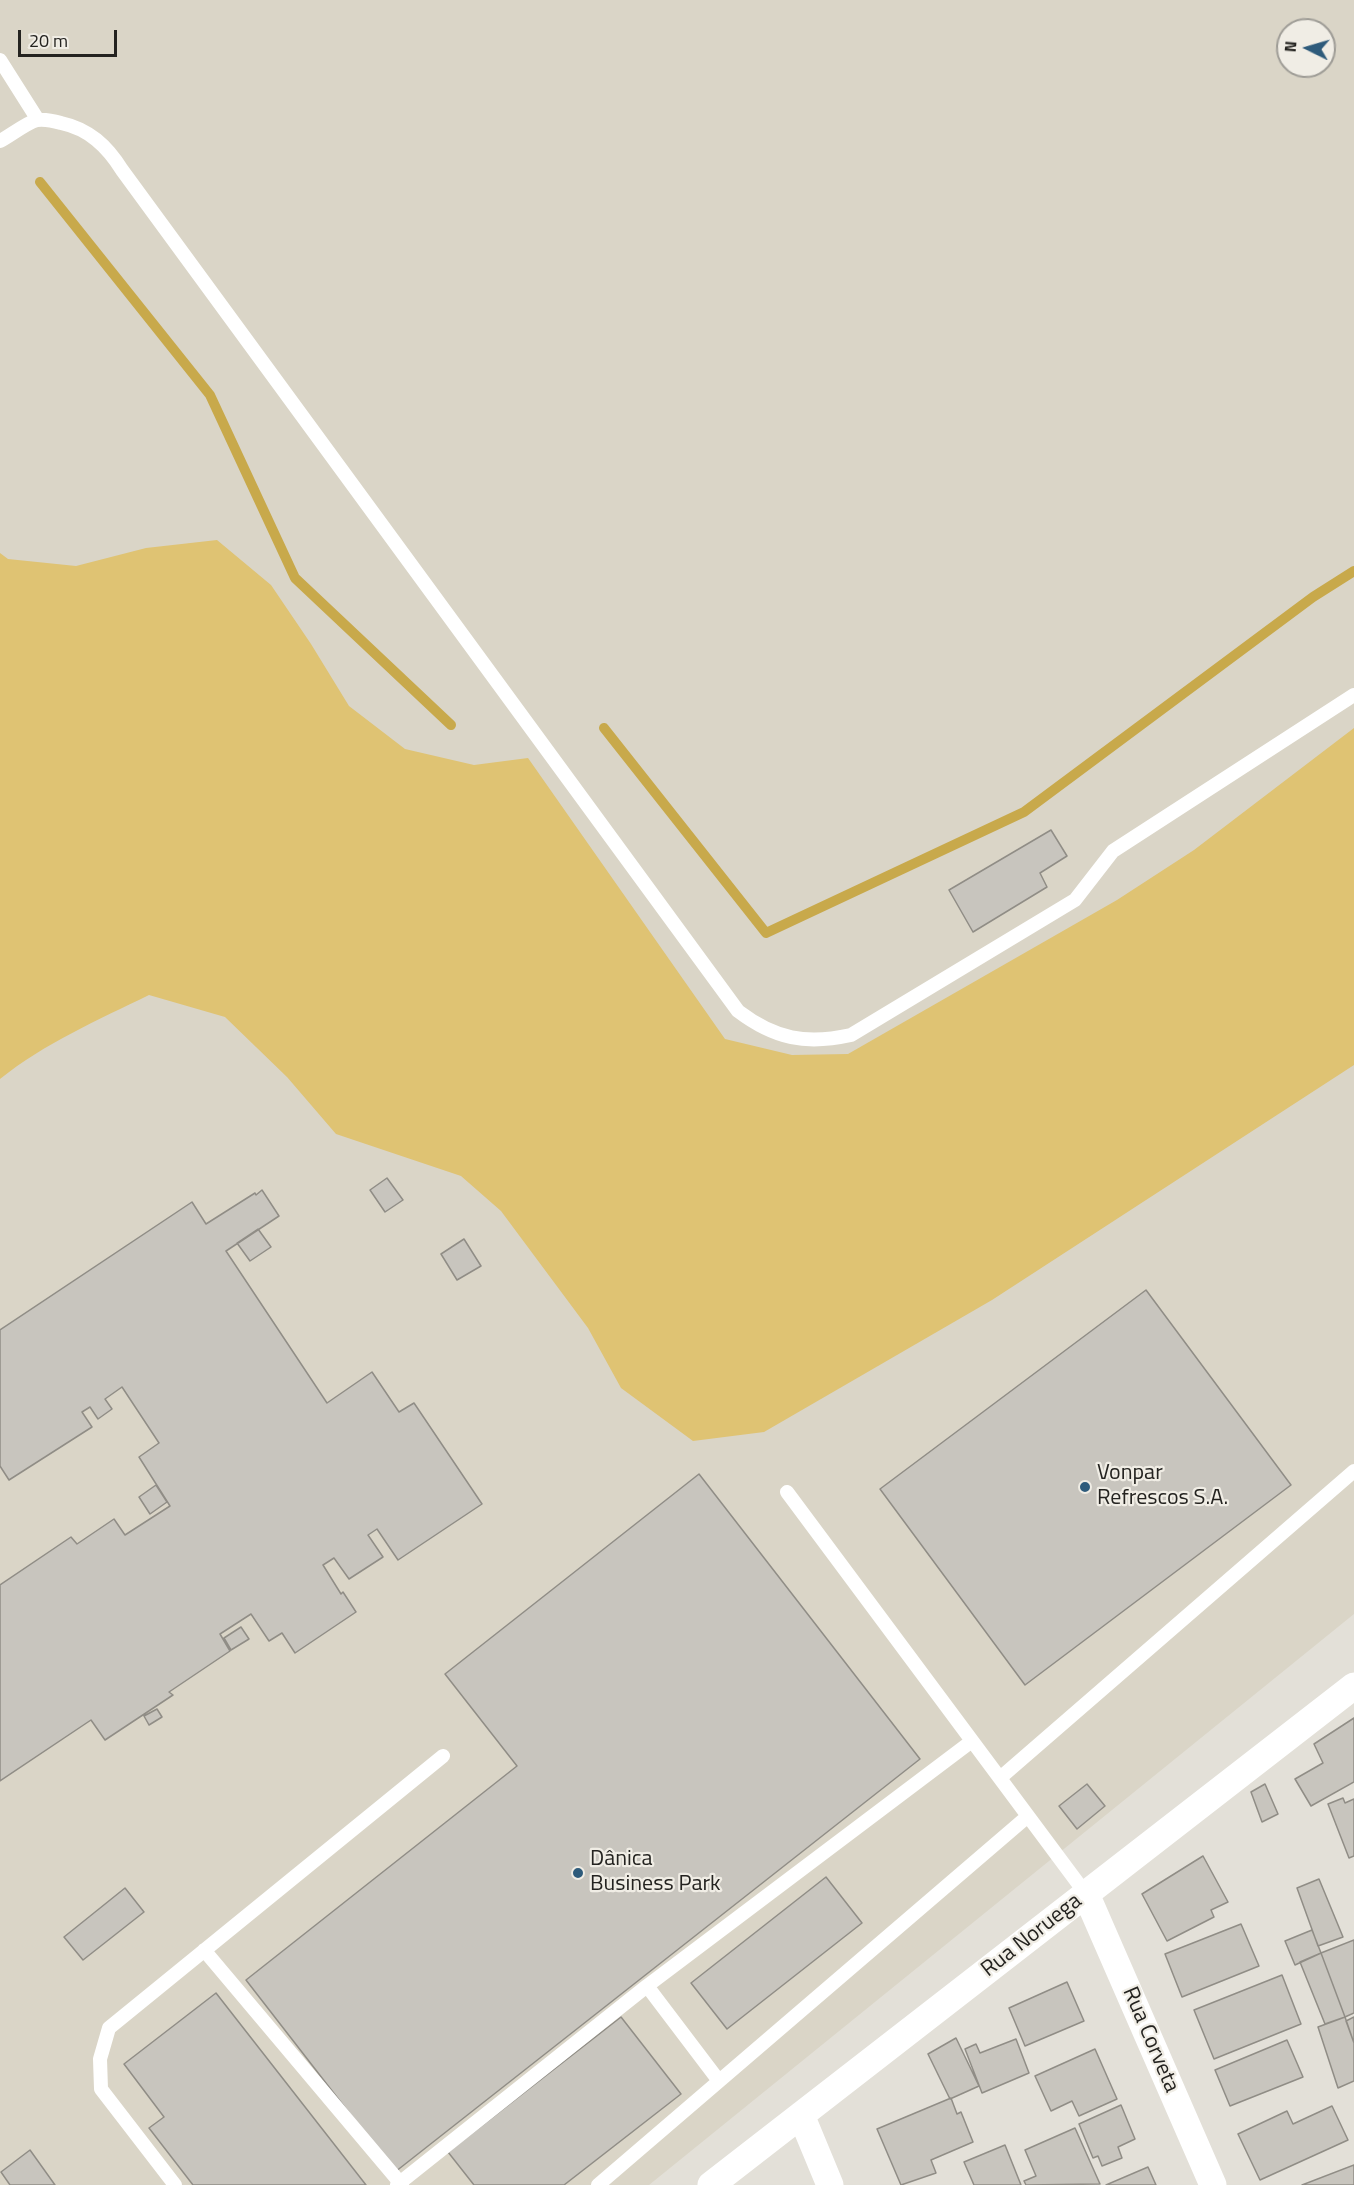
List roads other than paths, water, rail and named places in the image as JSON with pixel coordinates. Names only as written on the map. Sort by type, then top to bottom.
[{"type":"street","name":"Rua Noruega","points":[[711,2185],[1354,1686]]},
{"type":"street","name":"Rua Corveta","points":[[1086,1894],[1213,2185]]},
{"type":"street","points":[[801,2115],[830,2185]]},
{"type":"lane","points":[[0,60],[38,120]]},
{"type":"lane","points":[[0,141],[38,120],[55,121],[80,129],[102,143],[738,1011],[770,1032],[809,1040],[851,1035],[1075,900],[1113,851],[1354,695]]},
{"type":"lane","points":[[1000,1778],[1354,1471]]},
{"type":"lane","points":[[787,1492],[1086,1894]]},
{"type":"lane","points":[[204,1950],[399,2184],[647,1986],[972,1741]]},
{"type":"lane","points":[[175,2185],[101,2089],[100,2059],[109,2028],[443,1756]]},
{"type":"lane","points":[[598,2185],[1028,1816]]},
{"type":"lane","points":[[647,1986],[719,2081]]},
{"type":"waterway","points":[[40,182],[210,395],[295,578],[451,725]]},
{"type":"waterway","points":[[604,728],[766,933],[1024,812],[1313,597],[1354,571]]},
{"type":"place","name":"Vonpar Refrescos S.A.","points":[[1085,1487]]},
{"type":"place","name":"Dânica Business Park","points":[[578,1873]]}]
